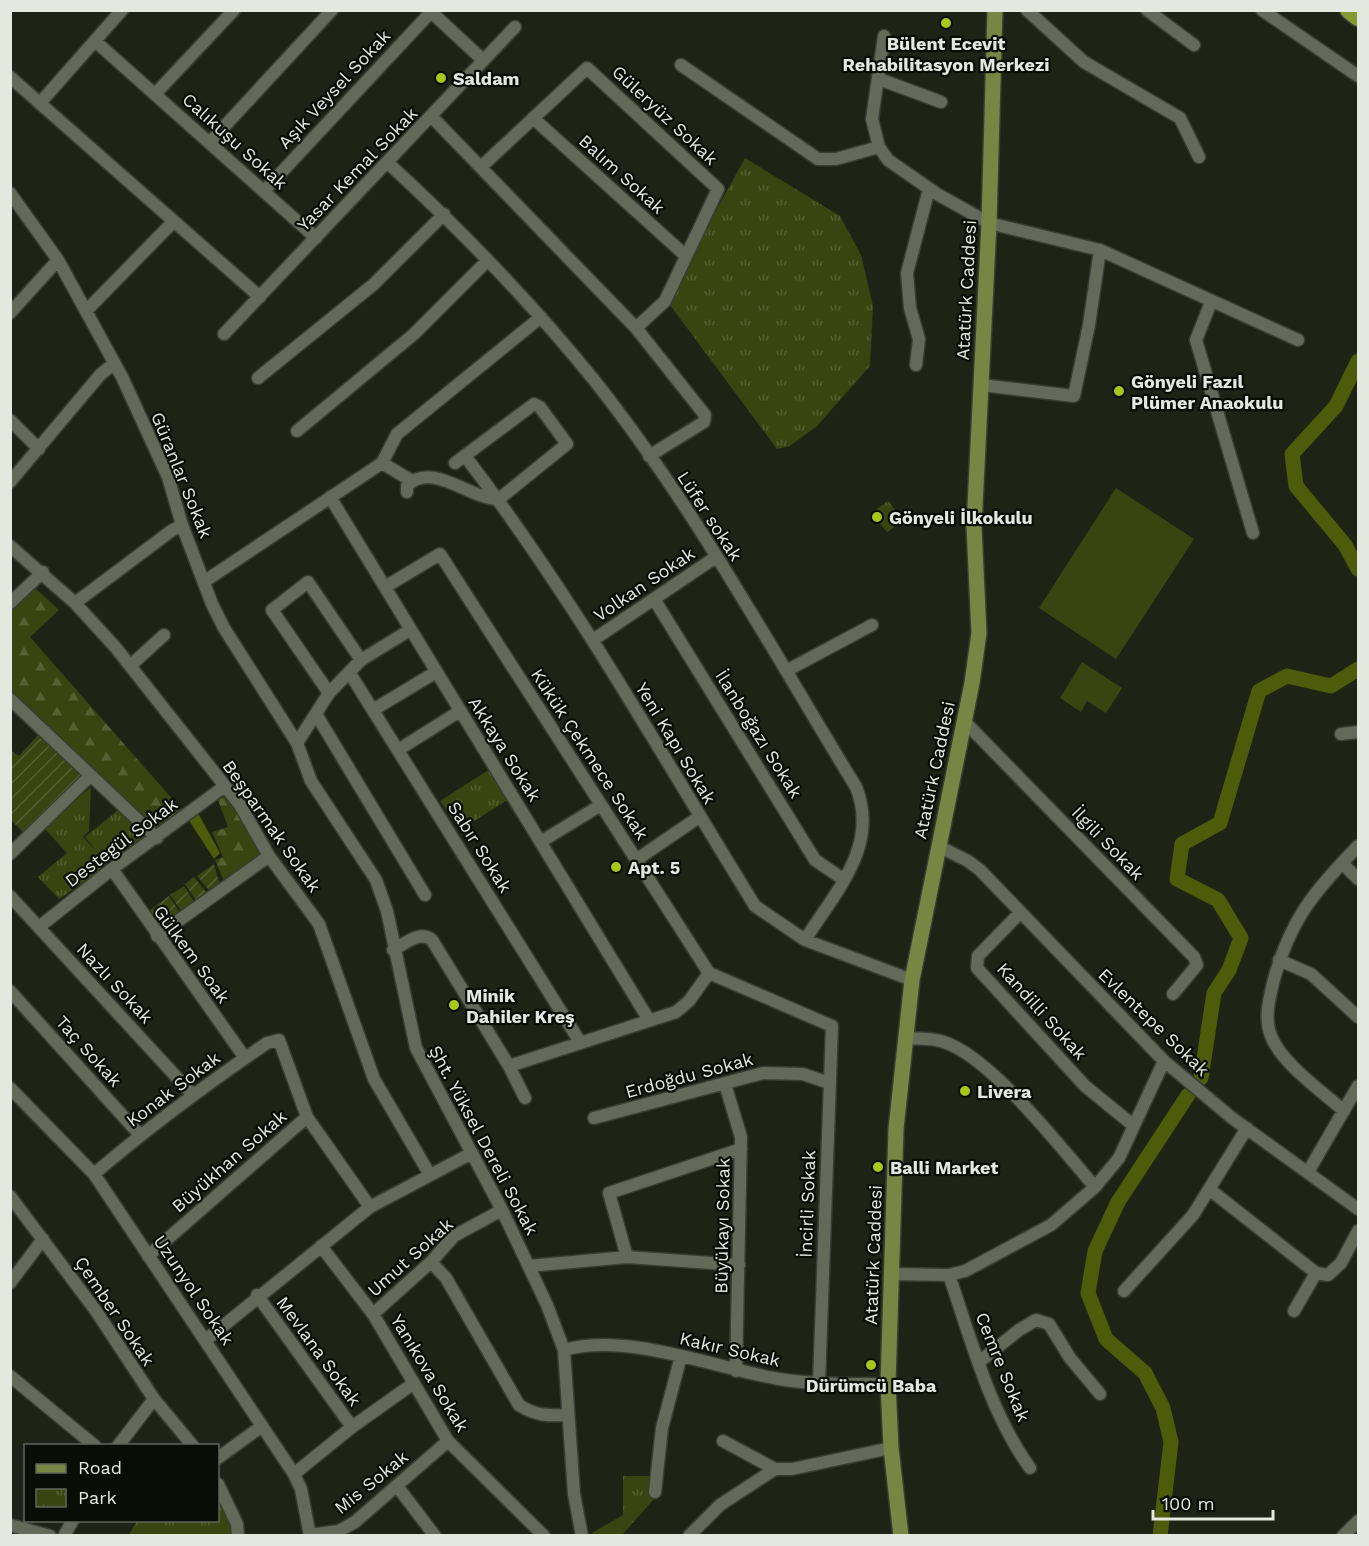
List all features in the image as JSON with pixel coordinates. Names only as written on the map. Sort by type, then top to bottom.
[{"type":"highway","points":[[1349,10],[1359,17]]},
{"type":"main road","name":"Atatürk Caddesi","points":[[901,1536],[891,1448],[888,1384],[896,1129],[912,980],[964,721],[979,633],[974,527],[989,223],[995,10]]},
{"type":"street","points":[[40,103],[122,10]]},
{"type":"street","points":[[156,93],[234,10]]},
{"type":"street","points":[[210,142],[333,10]]},
{"type":"street","points":[[1027,10],[1084,62],[1180,118],[1199,157]]},
{"type":"street","points":[[1148,10],[1194,45]]},
{"type":"street","points":[[1262,10],[1359,76]]},
{"type":"street","points":[[430,11],[483,60]]},
{"type":"street","name":"Aşık Veysel Sokak","points":[[264,191],[430,11]]},
{"type":"street","name":"Yasar Kemal Sokak","points":[[224,334],[388,164],[515,27]]},
{"type":"street","points":[[884,36],[872,119],[879,147],[888,159],[929,189],[989,223],[1100,250],[1298,340]]},
{"type":"street","name":"Calıkuşu Sokak","points":[[94,41],[156,93],[316,238]]},
{"type":"street","points":[[681,65],[818,159],[836,159],[879,147]]},
{"type":"street","name":"Güleryüz Sokak","points":[[533,118],[587,68],[718,189],[686,256]]},
{"type":"street","points":[[10,77],[260,297]]},
{"type":"street","points":[[879,80],[941,102]]},
{"type":"street","points":[[431,116],[482,166],[636,328],[705,415],[704,422],[649,456]]},
{"type":"street","points":[[482,166],[533,118]]},
{"type":"street","name":"Balım Sokak","points":[[533,118],[686,256]]},
{"type":"street","name":"Lüfer sokak","points":[[388,164],[444,214],[488,260],[541,317],[595,381],[649,456],[716,557],[856,787],[862,802],[864,827],[860,848],[805,940]]},
{"type":"street","points":[[916,365],[919,339],[910,308],[907,273],[929,189]]},
{"type":"street","name":"Güranlar Sokak","points":[[11,195],[58,260],[122,377],[168,477],[182,525],[205,580],[212,604],[224,628],[297,743]]},
{"type":"street","points":[[258,378],[374,284],[444,214]]},
{"type":"street","points":[[86,311],[174,221]]},
{"type":"street","points":[[981,385],[1074,396],[1089,325],[1100,250]]},
{"type":"street","points":[[636,328],[665,301],[686,256]]},
{"type":"street","points":[[10,313],[58,260]]},
{"type":"street","points":[[297,431],[414,334],[488,260]]},
{"type":"street","points":[[1211,302],[1196,340],[1253,533]]},
{"type":"street","points":[[205,580],[382,463],[397,434],[541,317]]},
{"type":"street","points":[[10,482],[100,375],[113,364]]},
{"type":"street","name":"Yeni Kapı Sokak","points":[[499,499],[567,444],[540,406],[534,404],[460,460],[499,499],[560,586],[755,906],[805,940],[912,980]]},
{"type":"street","points":[[10,420],[39,449]]},
{"type":"street","points":[[382,463],[410,487],[428,477],[499,499]]},
{"type":"street","name":"Akkaya Sokak","points":[[330,497],[542,841],[649,1020]]},
{"type":"street","points":[[75,603],[182,525]]},
{"type":"street","name":"Beşparmak Sokak","points":[[10,546],[43,572],[75,603],[130,666],[240,806],[269,856],[319,924],[374,1079],[430,1175]]},
{"type":"street","name":"Kükük Çekmece Sokak","points":[[385,586],[440,554],[709,973]]},
{"type":"street","name":"Volkan Sokak","points":[[593,640],[716,557]]},
{"type":"street","points":[[10,603],[43,572]]},
{"type":"street","points":[[329,693],[272,610],[308,582],[361,660]]},
{"type":"street","name":"İlanboğazı Sokak","points":[[654,599],[815,860],[843,879]]},
{"type":"street","points":[[786,671],[872,624]]},
{"type":"street","points":[[297,743],[329,693],[349,672],[361,660],[410,630]]},
{"type":"street","points":[[130,666],[164,635]]},
{"type":"street","name":"Sabır Sokak","points":[[349,672],[580,1042]]},
{"type":"street","points":[[373,710],[436,672]]},
{"type":"street","points":[[10,699],[157,838]]},
{"type":"street","points":[[398,750],[460,711]]},
{"type":"street","points":[[316,714],[425,895]]},
{"type":"street","name":"İlgili Sokak","points":[[964,721],[1194,957],[1197,965],[1173,994]]},
{"type":"street","points":[[1341,734],[1359,732]]},
{"type":"street","name":"Şht. Yüksel Dereli Sokak","points":[[297,743],[311,781],[376,880],[387,911],[393,950],[416,1048],[502,1210],[529,1266],[564,1350],[574,1494],[582,1536]]},
{"type":"street","points":[[10,854],[90,776]]},
{"type":"street","name":"Destegül Sokak","points":[[39,927],[112,869],[225,786]]},
{"type":"street","points":[[542,841],[601,805]]},
{"type":"street","points":[[636,860],[699,817]]},
{"type":"street","name":"Evlentepe Sokak","points":[[938,846],[974,866],[1164,1061],[1247,1128],[1359,1209]]},
{"type":"street","points":[[1344,1111],[1285,1058],[1271,1036],[1266,1011],[1279,960],[1302,910],[1342,862],[1359,846]]},
{"type":"street","points":[[158,936],[269,856]]},
{"type":"street","points":[[1342,862],[1359,879]]},
{"type":"street","name":"Gülkem Soak","points":[[112,869],[245,1058]]},
{"type":"street","name":"Nazlı Sokak","points":[[10,896],[193,1095]]},
{"type":"street","name":"Kandilli Sokak","points":[[1019,914],[978,956],[977,968],[1085,1086],[1134,1125]]},
{"type":"street","points":[[393,950],[420,935],[426,935],[432,940],[509,1066],[525,1098]]},
{"type":"street","points":[[1279,960],[1311,974],[1359,1017]]},
{"type":"street","points":[[509,1066],[676,1012],[689,1001],[709,973]]},
{"type":"street","name":"İncirli Sokak","points":[[709,973],[832,1026],[819,1383]]},
{"type":"street","name":"Taç Sokak","points":[[10,991],[140,1135]]},
{"type":"street","points":[[907,1038],[942,1041],[963,1052],[1004,1084],[1095,1187]]},
{"type":"street","name":"Konak Sokak","points":[[94,1174],[140,1135],[267,1043],[279,1040],[307,1117]]},
{"type":"street","points":[[891,1274],[949,1275],[964,1271],[1051,1225],[1095,1187],[1119,1158],[1164,1061]]},
{"type":"street","name":"Erdoğdu Sokak","points":[[594,1118],[762,1073],[803,1074],[829,1083]]},
{"type":"street","name":"Büyükayı Sokak","points":[[725,1084],[741,1137],[736,1371]]},
{"type":"street","points":[[1308,1172],[1359,1086]]},
{"type":"street","name":"Uzunyol Sokak","points":[[10,1088],[94,1174],[207,1339],[294,1474],[301,1490],[310,1535]]},
{"type":"street","points":[[307,1117],[370,1207]]},
{"type":"street","name":"Büyükhan Sokak","points":[[148,1256],[307,1117]]},
{"type":"street","points":[[1124,1291],[1183,1229],[1247,1128]]},
{"type":"street","points":[[627,1257],[609,1193],[741,1149]]},
{"type":"street","points":[[207,1339],[257,1295],[370,1207],[472,1153]]},
{"type":"street","points":[[1209,1189],[1316,1274],[1328,1275],[1341,1263],[1359,1231]]},
{"type":"street","name":"Çember Sokak","points":[[10,1196],[96,1311],[154,1400],[191,1444]]},
{"type":"street","name":"Umut Sokak","points":[[373,1314],[431,1262],[454,1236],[502,1210]]},
{"type":"street","points":[[10,1282],[43,1239]]},
{"type":"street","name":"Yanıkova Sokak","points":[[321,1246],[373,1314],[448,1441],[544,1536]]},
{"type":"street","points":[[529,1266],[627,1257],[739,1265]]},
{"type":"street","points":[[431,1262],[446,1278],[519,1405],[530,1413],[546,1417],[568,1415]]},
{"type":"street","points":[[1294,1311],[1316,1274]]},
{"type":"street","name":"Cemre Sokak","points":[[949,1275],[979,1362],[1017,1450],[1030,1468]]},
{"type":"street","name":"Mevlana Sokak","points":[[257,1295],[352,1427]]},
{"type":"street","points":[[979,1362],[1019,1330],[1036,1320],[1049,1324],[1070,1358],[1100,1394]]},
{"type":"street","name":"Kakır Sokak","points":[[564,1350],[584,1345],[681,1356],[736,1371],[819,1383],[888,1384]]},
{"type":"street","points":[[655,1492],[662,1428],[681,1356]]},
{"type":"street","points":[[10,1376],[93,1444]]},
{"type":"street","points":[[294,1474],[352,1427],[414,1383]]},
{"type":"street","points":[[120,1444],[154,1400]]},
{"type":"street","points":[[219,1457],[262,1426]]},
{"type":"street","name":"Mis Sokak","points":[[310,1535],[339,1531],[355,1522],[448,1441]]},
{"type":"street","points":[[723,1441],[775,1469],[792,1469],[891,1448]]},
{"type":"street","points":[[689,1536],[720,1505],[775,1469]]},
{"type":"street","points":[[219,1486],[237,1524],[238,1536]]},
{"type":"street","points":[[397,1486],[435,1536]]},
{"type":"street","points":[[1343,1536],[1359,1521]]},
{"type":"street","points":[[64,1536],[72,1522]]},
{"type":"street","points":[[10,1525],[50,1536]]},
{"type":"green space","points":[[745,158],[840,216],[861,255],[873,306],[870,366],[817,426],[790,446],[777,449],[670,305],[699,242]]},
{"type":"green space","points":[[1116,488],[1194,539],[1116,659],[1039,608]]},
{"type":"green space","points":[[888,501],[904,520],[887,532],[871,513]]},
{"type":"green space","points":[[35,588],[59,610],[30,637],[182,810],[156,829],[11,690],[10,609]]},
{"type":"green space","points":[[1082,662],[1122,688],[1106,713],[1087,701],[1081,712],[1060,698]]},
{"type":"green space","points":[[39,734],[82,776],[23,832],[11,820],[10,750],[19,756]]},
{"type":"green space","points":[[490,769],[509,799],[460,830],[440,801]]},
{"type":"green space","points":[[91,787],[89,831],[83,837],[98,853],[85,837],[118,810],[148,837],[110,864],[100,854],[109,865],[59,899],[38,877],[67,853],[44,828]]},
{"type":"green space","points":[[226,796],[261,854],[224,881],[215,860],[223,857],[212,832],[228,827],[218,800]]},
{"type":"green space","points":[[214,864],[221,890],[213,895],[197,876]]},
{"type":"green space","points":[[194,877],[210,897],[199,905],[185,884]]},
{"type":"green space","points":[[184,886],[197,906],[185,916],[170,895]]},
{"type":"green space","points":[[169,896],[183,917],[162,931],[149,911]]},
{"type":"green space","points":[[623,1476],[651,1476],[654,1499],[622,1535],[594,1535],[592,1533],[623,1515]]},
{"type":"green space","points":[[219,1497],[226,1509],[234,1536],[128,1536],[136,1522],[219,1522]]},
{"type":"shaded area","points":[[198,813],[220,853],[214,859],[188,819]]},
{"type":"waterway","points":[[1358,361],[1336,406],[1292,454],[1296,486],[1345,545],[1358,569]]},
{"type":"waterway","points":[[1201,1078],[1214,993],[1229,970],[1241,938],[1218,900],[1177,879],[1182,844],[1220,823],[1259,691],[1287,676],[1331,686],[1358,669]]},
{"type":"waterway","points":[[1160,1536],[1171,1442],[1163,1408],[1145,1373],[1106,1339],[1088,1293],[1095,1251],[1118,1202],[1188,1095]]},
{"type":"place","name":"Bülent Ecevit Rehabilitasyon Merkezi","points":[[946,23]]},
{"type":"place","name":"Saldam","points":[[441,78]]},
{"type":"place","name":"Gönyeli Fazıl Plümer Anaokulu","points":[[1119,391]]},
{"type":"place","name":"Gönyeli İlkokulu","points":[[877,517]]},
{"type":"place","name":"Apt. 5","points":[[616,867]]},
{"type":"place","name":"Minik Dahiler Kreş","points":[[454,1005]]},
{"type":"place","name":"Livera","points":[[965,1091]]},
{"type":"place","name":"Balli Market","points":[[878,1167]]},
{"type":"place","name":"Dürümcü Baba","points":[[871,1365]]}]
